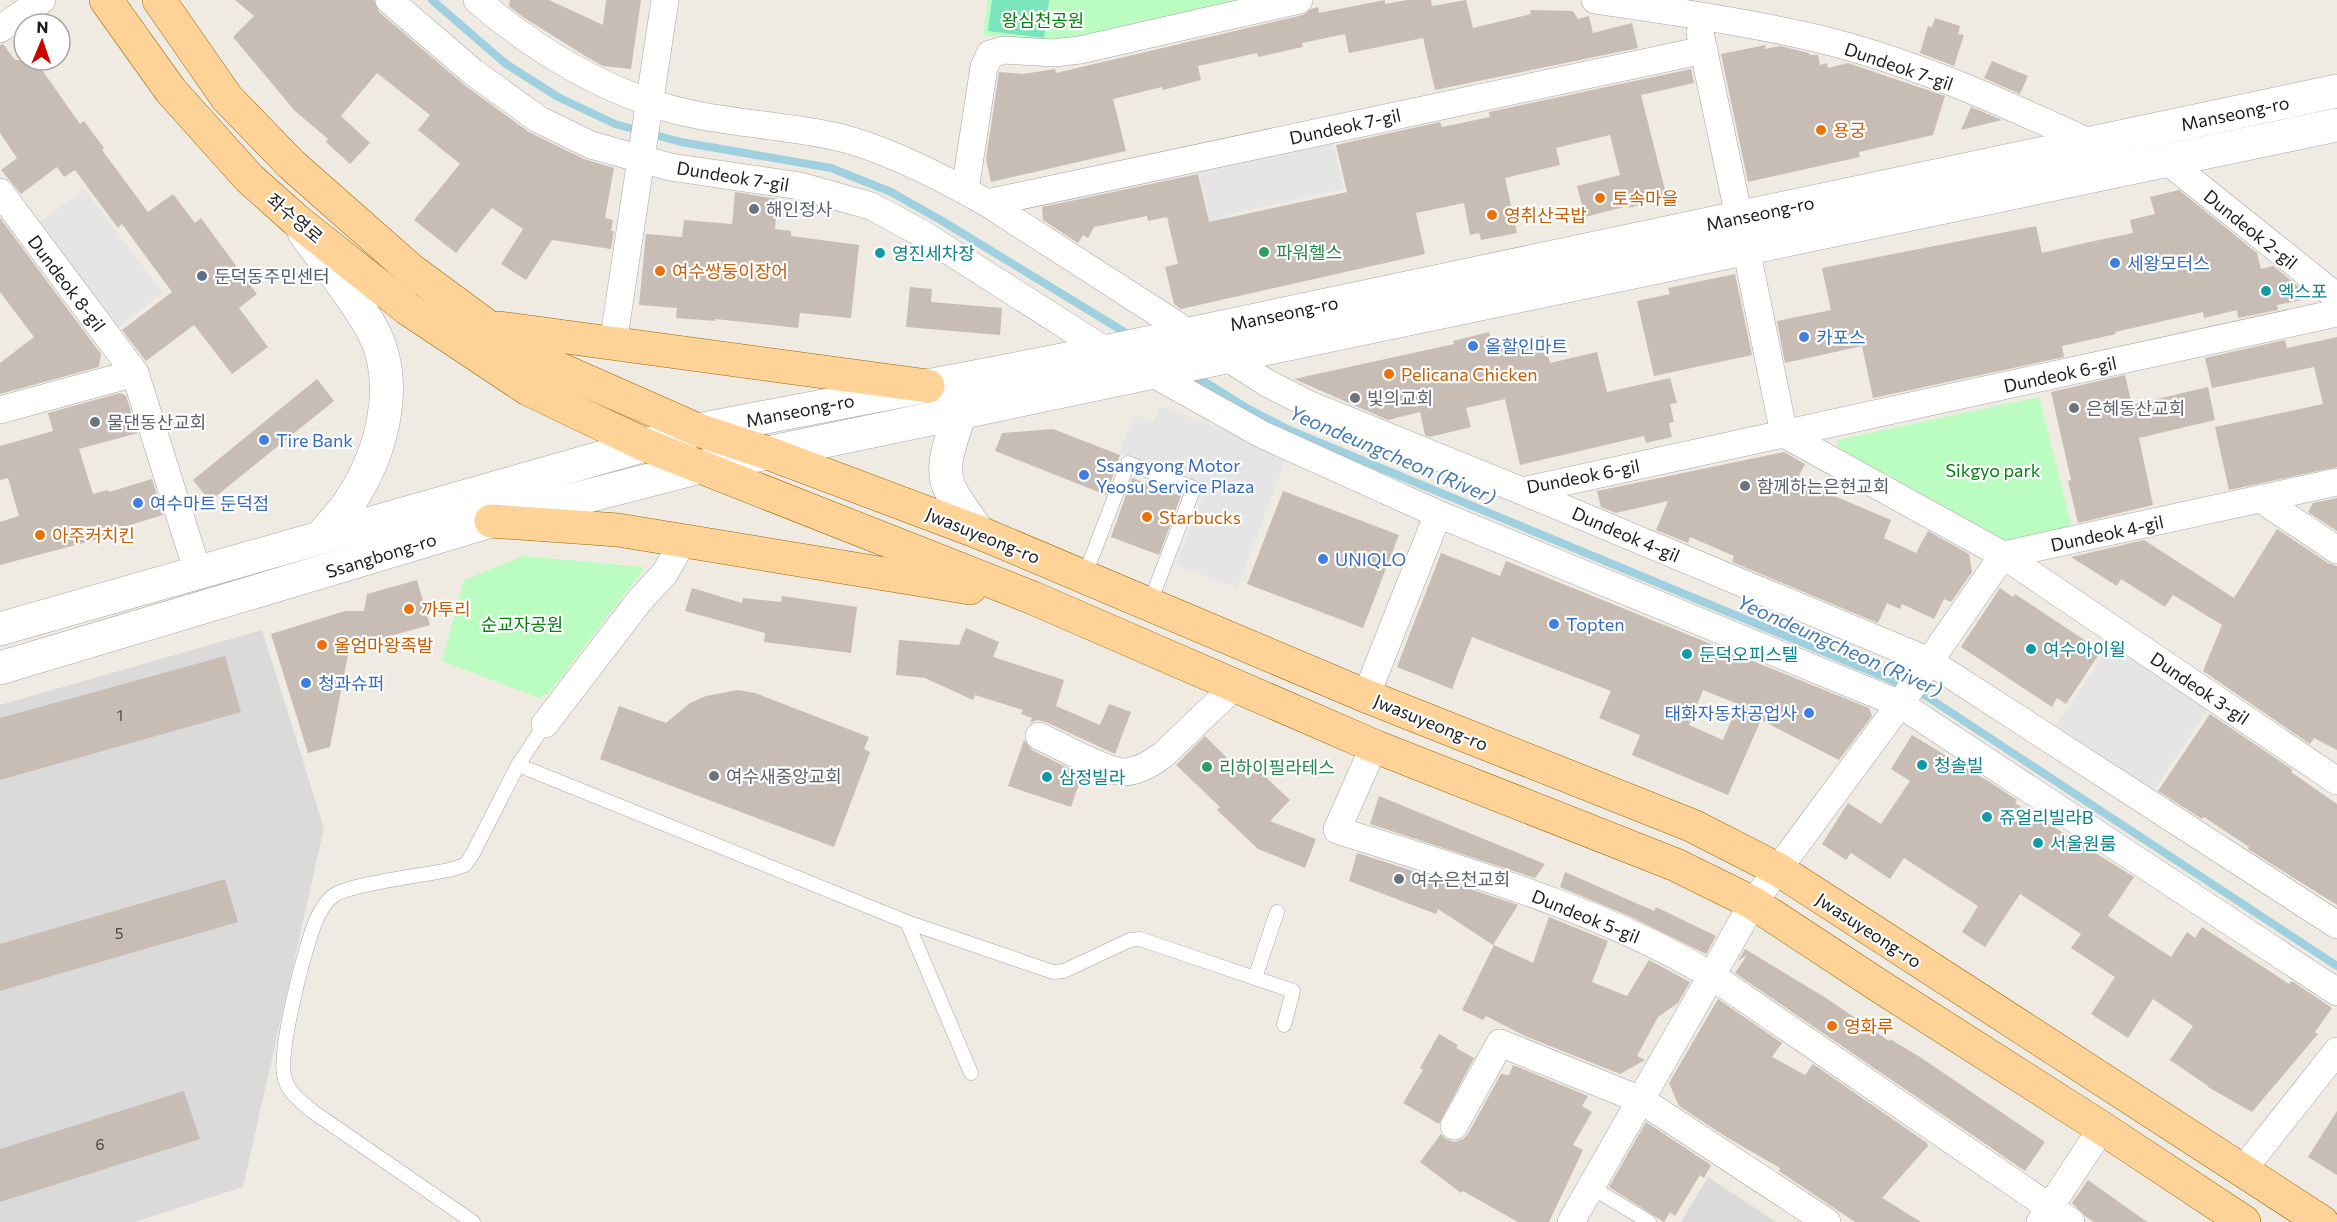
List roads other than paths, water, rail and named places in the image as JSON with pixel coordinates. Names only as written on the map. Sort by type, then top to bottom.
[{"type":"main road","name":"좌수영로","points":[[106,0],[171,91],[249,178],[296,220],[408,309],[528,389],[645,445]]},
{"type":"main road","name":"좌수영로","points":[[159,0],[227,98],[292,165],[411,270],[487,326]]},
{"type":"main road","points":[[487,326],[928,386]]},
{"type":"main road","name":"Jwasuyeong-ro","points":[[487,326],[555,367],[698,430],[978,532],[1366,696],[1693,826],[1779,870],[2322,1222]]},
{"type":"main road","points":[[645,445],[1033,598],[1374,746],[1676,865],[1754,903],[2244,1222]]},
{"type":"main road","points":[[491,521],[618,530],[1033,598]]},
{"type":"main road","points":[[1676,865],[1693,826]]},
{"type":"main road","points":[[1881,987],[1903,952]]},
{"type":"street","points":[[0,29],[42,0]]},
{"type":"street","name":"Dundeok 7-gil","points":[[389,0],[473,72],[538,119],[591,145],[670,167],[800,186],[871,206],[921,233],[1110,350],[1157,371],[1263,435],[1438,514],[1900,704],[2337,992]]},
{"type":"street","points":[[477,0],[511,29],[562,63],[606,85],[650,102],[694,113],[838,137],[879,151],[976,196],[1187,334],[1228,357]]},
{"type":"street","points":[[613,344],[666,0]]},
{"type":"street","points":[[976,196],[984,68],[990,54],[1004,50],[1053,53],[1080,50],[1299,0]]},
{"type":"street","name":"Dundeok 7-gil","points":[[1595,0],[1697,15],[1804,35],[1872,55],[1998,101],[2093,144]]},
{"type":"street","points":[[1571,1222],[1754,903],[1900,704],[2003,555],[1784,434],[1697,15]]},
{"type":"street","name":"Dundeok 7-gil","points":[[976,196],[1704,50]]},
{"type":"street","name":"Manseong-ro","points":[[765,453],[1228,357],[2093,144],[2337,91]]},
{"type":"street","name":"Manseong-ro","points":[[698,430],[1187,334],[1742,232],[2166,160],[2337,125]]},
{"type":"street","name":"Dundeok 2-gil","points":[[2166,160],[2337,297]]},
{"type":"street","name":"Dundeok 8-gil","points":[[0,192],[135,373],[211,569]]},
{"type":"street","points":[[296,220],[372,330],[382,353],[386,379],[386,407],[380,435],[369,463],[347,506],[321,537]]},
{"type":"street","name":"Dundeok 6-gil","points":[[1228,357],[1267,383],[1308,404],[1522,491],[2337,313]]},
{"type":"street","points":[[0,410],[135,373]]},
{"type":"street","points":[[960,412],[946,460],[945,475],[949,488],[978,532]]},
{"type":"street","name":"Ssangbong-ro","points":[[0,629],[698,430]]},
{"type":"street","name":"Ssangbong-ro","points":[[0,668],[491,521],[700,467],[765,453]]},
{"type":"street","name":"Dundeok 4-gil","points":[[2003,555],[2337,482]]},
{"type":"street","name":"Dundeok 4-gil","points":[[1522,491],[1929,661],[2337,925]]},
{"type":"street","points":[[2261,499],[2337,550]]},
{"type":"street","points":[[1366,696],[1438,514]]},
{"type":"street","points":[[545,724],[640,600],[664,573],[683,540]]},
{"type":"street","name":"Dundeok 3-gil","points":[[2003,555],[2337,781]]},
{"type":"street","points":[[211,569],[235,598]]},
{"type":"street","points":[[1039,736],[1118,771],[1139,769],[1163,755],[1236,686]]},
{"type":"street","name":"Dundeok 5-gil","points":[[1374,746],[1337,830],[1548,898],[1679,956],[1712,976],[2054,1217],[2102,1128]]},
{"type":"street","points":[[1454,1126],[1500,1043],[1641,1100],[1827,1222]]},
{"type":"street","points":[[2242,1171],[2337,1050]]},
{"type":"lane","points":[[1084,577],[1128,463],[1194,488],[1149,605]]},
{"type":"lane","points":[[473,1222],[312,1111],[293,1095],[284,1077],[285,1049],[297,988],[315,923],[327,901],[344,890],[465,865],[518,765],[545,724]]},
{"type":"lane","points":[[518,765],[907,922],[1053,972],[1064,971],[1137,939],[1255,978],[1293,991],[1284,1024]]},
{"type":"lane","points":[[1255,978],[1277,912]]},
{"type":"lane","points":[[907,922],[971,1073]]},
{"type":"lane","points":[[1591,1187],[1648,1222]]},
{"type":"waterway","name":"Yeondeungcheon (River)","points":[[432,0],[506,64],[558,97],[615,124],[681,142],[831,168],[891,192],[1131,336]]},
{"type":"waterway","name":"Yeondeungcheon (River)","points":[[1192,374],[1245,407],[1287,429],[1926,696],[2337,966]]},
{"type":"place","name":"용궁","points":[[1821,130]]},
{"type":"place","name":"토속마을","points":[[1600,198]]},
{"type":"place","name":"해인정사","points":[[754,209]]},
{"type":"place","name":"영취산국밥","points":[[1492,215]]},
{"type":"place","name":"파워헬스","points":[[1264,252]]},
{"type":"place","name":"영진세차장","points":[[880,253]]},
{"type":"place","name":"세왕모터스","points":[[2115,263]]},
{"type":"place","name":"여수쌍둥이장어","points":[[660,271]]},
{"type":"place","name":"둔덕동주민센터","points":[[202,276]]},
{"type":"place","name":"엑스포","points":[[2266,291]]},
{"type":"place","name":"카포스","points":[[1804,337]]},
{"type":"place","name":"올할인마트","points":[[1473,346]]},
{"type":"place","name":"Pelicana Chicken","points":[[1389,374]]},
{"type":"place","name":"빛의교회","points":[[1355,398]]},
{"type":"place","name":"은혜동산교회","points":[[2074,408]]},
{"type":"place","name":"물댄동산교회","points":[[95,422]]},
{"type":"place","name":"Tire Bank","points":[[264,440]]},
{"type":"place","name":"Ssangyong Motor Yeosu Service Plaza","points":[[1084,475]]},
{"type":"place","name":"함께하는은현교회","points":[[1745,486]]},
{"type":"place","name":"여수마트 둔덕점","points":[[138,503]]},
{"type":"place","name":"Starbucks","points":[[1147,517]]},
{"type":"place","name":"아주커치킨","points":[[40,535]]},
{"type":"place","name":"UNIQLO","points":[[1323,559]]},
{"type":"place","name":"까투리","points":[[409,609]]},
{"type":"place","name":"Topten","points":[[1554,624]]},
{"type":"place","name":"울엄마왕족발","points":[[322,645]]},
{"type":"place","name":"여수아이윌","points":[[2031,649]]},
{"type":"place","name":"둔덕오피스텔","points":[[1687,654]]},
{"type":"place","name":"청과슈퍼","points":[[306,683]]},
{"type":"place","name":"태화자동차공업사","points":[[1809,713]]},
{"type":"place","name":"청솔빌","points":[[1922,765]]},
{"type":"place","name":"리하이필라테스","points":[[1207,767]]},
{"type":"place","name":"여수새중앙교회","points":[[714,776]]},
{"type":"place","name":"삼정빌라","points":[[1047,777]]},
{"type":"place","name":"쥬얼리빌라B","points":[[1987,817]]},
{"type":"place","name":"서울원룸","points":[[2038,843]]},
{"type":"place","name":"여수은천교회","points":[[1399,879]]},
{"type":"place","name":"영화루","points":[[1832,1026]]},
{"type":"park label","name":"왕심천공원","points":[[1043,20]]},
{"type":"park label","name":"Sikgyo park","points":[[1993,470]]},
{"type":"park label","name":"순교자공원","points":[[522,624]]}]
